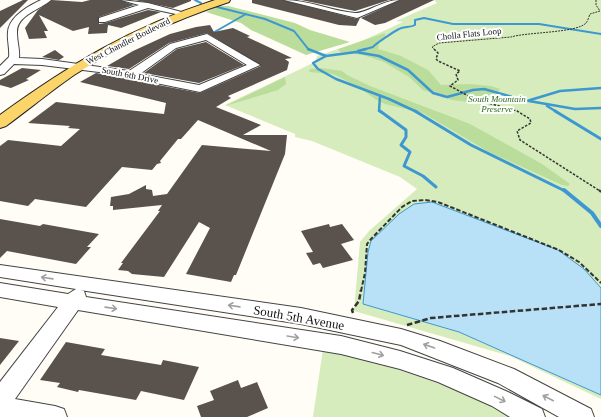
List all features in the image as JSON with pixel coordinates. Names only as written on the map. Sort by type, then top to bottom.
[{"type":"main road","name":"West Chandler Boulevard","points":[[0,123],[79,66],[141,33],[185,14],[225,0]]},
{"type":"street","points":[[0,72],[12,61],[15,53],[12,29],[29,9],[47,0]]},
{"type":"street","points":[[125,0],[185,14]]},
{"type":"street","points":[[289,0],[357,16],[395,0]]},
{"type":"street","points":[[102,20],[148,5]]},
{"type":"street","name":"South 6th Drive","points":[[12,61],[42,62],[79,66],[200,89],[255,65],[207,37],[174,46],[130,75]]},
{"type":"street","name":"South 5th Avenue","points":[[0,272],[301,316],[409,339],[506,376],[582,417]]},
{"type":"street","points":[[0,401],[86,284]]},
{"type":"street","name":"South 5th Avenue","points":[[0,290],[72,303],[302,338],[364,350],[445,375],[500,399],[533,417]]},
{"type":"street","points":[[0,407],[55,417]]},
{"type":"path","name":"Cholla Flats Loop","points":[[596,0],[596,5],[600,11],[590,14],[586,23],[581,26],[542,33],[438,43],[432,47],[438,53],[436,59],[438,61],[460,71],[456,74],[458,80],[450,84],[450,86],[474,99],[517,111],[530,119],[532,124],[517,131],[520,140],[601,192]]},
{"type":"path","points":[[357,327],[352,310],[359,301],[365,273],[367,244],[402,207],[412,201],[425,200],[438,202],[559,250],[579,262],[601,283]]},
{"type":"path","points":[[406,325],[431,318],[601,304]]},
{"type":"green space","name":"South Mountain Preserve","points":[[434,0],[601,0],[601,399],[510,356],[354,311],[360,242],[369,231],[417,189],[400,177],[312,141],[295,137],[295,134],[225,105],[315,62],[317,56],[338,49],[340,51],[403,22],[396,21],[437,3]]},
{"type":"green space","points":[[218,6],[228,6],[295,23],[310,30],[350,42],[306,55],[251,30],[241,23],[206,12]]},
{"type":"green space","points":[[385,33],[385,37],[379,42],[378,49],[401,56],[428,70],[441,85],[470,84],[491,86],[500,89],[498,92],[468,102],[452,100],[423,90],[409,77],[384,62],[363,55],[340,52],[338,49]]},
{"type":"green space","points":[[321,68],[342,71],[370,86],[470,124],[542,164],[570,184],[568,186],[562,185],[489,152],[423,113],[385,104],[375,99],[357,86],[333,74],[309,72],[310,69]]},
{"type":"green space","points":[[285,77],[286,84],[278,90],[225,106]]},
{"type":"green space","points":[[323,349],[422,377],[494,406],[517,417],[313,417]]},
{"type":"water","points":[[432,202],[558,250],[584,269],[601,288],[601,395],[459,332],[363,304],[368,252],[371,241],[399,214],[414,204]]},
{"type":"building","points":[[23,0],[28,0],[0,28],[0,11]]},
{"type":"building","points":[[52,0],[82,2],[90,0],[120,0],[134,5],[99,17],[99,24],[148,10],[161,12],[121,28],[108,25],[107,33],[88,34],[89,27],[73,31],[39,15],[48,31],[44,31],[47,38],[29,39],[25,28],[38,10]]},
{"type":"building","points":[[135,0],[191,0],[191,1],[173,8]]},
{"type":"building","points":[[252,0],[283,0],[357,19],[360,18],[356,26],[339,25],[252,3]]},
{"type":"building","points":[[301,0],[389,0],[355,11]]},
{"type":"building","points":[[400,0],[434,0],[385,23],[375,25],[361,18]]},
{"type":"building","points":[[210,25],[214,32],[233,28],[250,36],[247,37],[292,58],[285,59],[289,62],[287,70],[228,96],[231,98],[216,107],[261,125],[243,135],[287,135],[285,154],[236,275],[234,275],[231,282],[186,274],[210,228],[199,222],[164,277],[132,274],[128,271],[118,270],[123,263],[121,263],[160,211],[158,211],[162,205],[113,210],[113,206],[110,206],[111,197],[129,194],[146,185],[146,189],[152,190],[153,196],[167,194],[202,145],[271,151],[198,120],[181,139],[178,139],[160,161],[161,163],[157,164],[152,170],[122,167],[86,207],[35,199],[28,206],[0,201],[0,146],[8,140],[61,146],[80,129],[68,128],[70,126],[28,123],[56,102],[164,114],[166,103],[80,82],[96,73],[200,93],[261,66],[207,33],[169,43],[129,69],[107,66],[133,51],[170,34]]},
{"type":"building","points":[[206,42],[244,65],[199,83],[144,73],[177,49]]},
{"type":"building","points":[[55,50],[64,57],[59,60],[42,57]]},
{"type":"building","points":[[22,68],[41,70],[26,79],[29,80],[11,88],[0,85],[0,80]]},
{"type":"building","points":[[0,219],[40,226],[43,224],[99,234],[87,247],[91,247],[76,264],[7,251],[0,258]]},
{"type":"building","points":[[329,224],[330,227],[342,224],[354,240],[341,244],[353,260],[323,268],[320,263],[313,265],[306,253],[313,252],[301,231]]},
{"type":"building","points":[[0,338],[19,341],[0,365]]},
{"type":"building","points":[[66,342],[105,349],[101,355],[161,365],[163,360],[199,367],[184,400],[141,391],[136,400],[79,390],[78,392],[57,387],[60,383],[40,380]]},
{"type":"building","points":[[238,380],[241,388],[257,382],[268,408],[247,417],[201,417],[197,406],[214,400],[210,391]]},
{"type":"waterway","points":[[195,0],[201,3]]},
{"type":"waterway","points":[[217,7],[246,14]]},
{"type":"waterway","points":[[211,34],[246,14]]},
{"type":"waterway","points":[[246,14],[265,19],[294,31],[308,49]]},
{"type":"waterway","points":[[362,50],[373,47],[397,30],[413,26],[415,25],[415,20],[424,18],[453,24],[539,24],[601,34]]},
{"type":"waterway","points":[[308,49],[326,56]]},
{"type":"waterway","points":[[362,50],[366,49]]},
{"type":"waterway","points":[[358,51],[362,50]]},
{"type":"waterway","points":[[326,56],[356,52],[379,56],[408,70],[433,93],[447,97],[473,90],[484,89],[527,101],[560,91],[601,88]]},
{"type":"waterway","points":[[326,56],[313,63],[318,69],[336,79],[389,99],[416,111]]},
{"type":"waterway","points":[[380,96],[379,111],[381,112]]},
{"type":"waterway","points":[[529,101],[575,109],[601,108]]},
{"type":"waterway","points":[[547,106],[557,112]]},
{"type":"waterway","points":[[380,111],[406,130],[406,137],[401,145],[410,152],[404,166],[423,176],[436,187]]},
{"type":"waterway","points":[[416,111],[471,145],[565,191]]},
{"type":"waterway","points":[[555,111],[601,139]]},
{"type":"waterway","points":[[564,190],[592,213],[601,226]]}]
